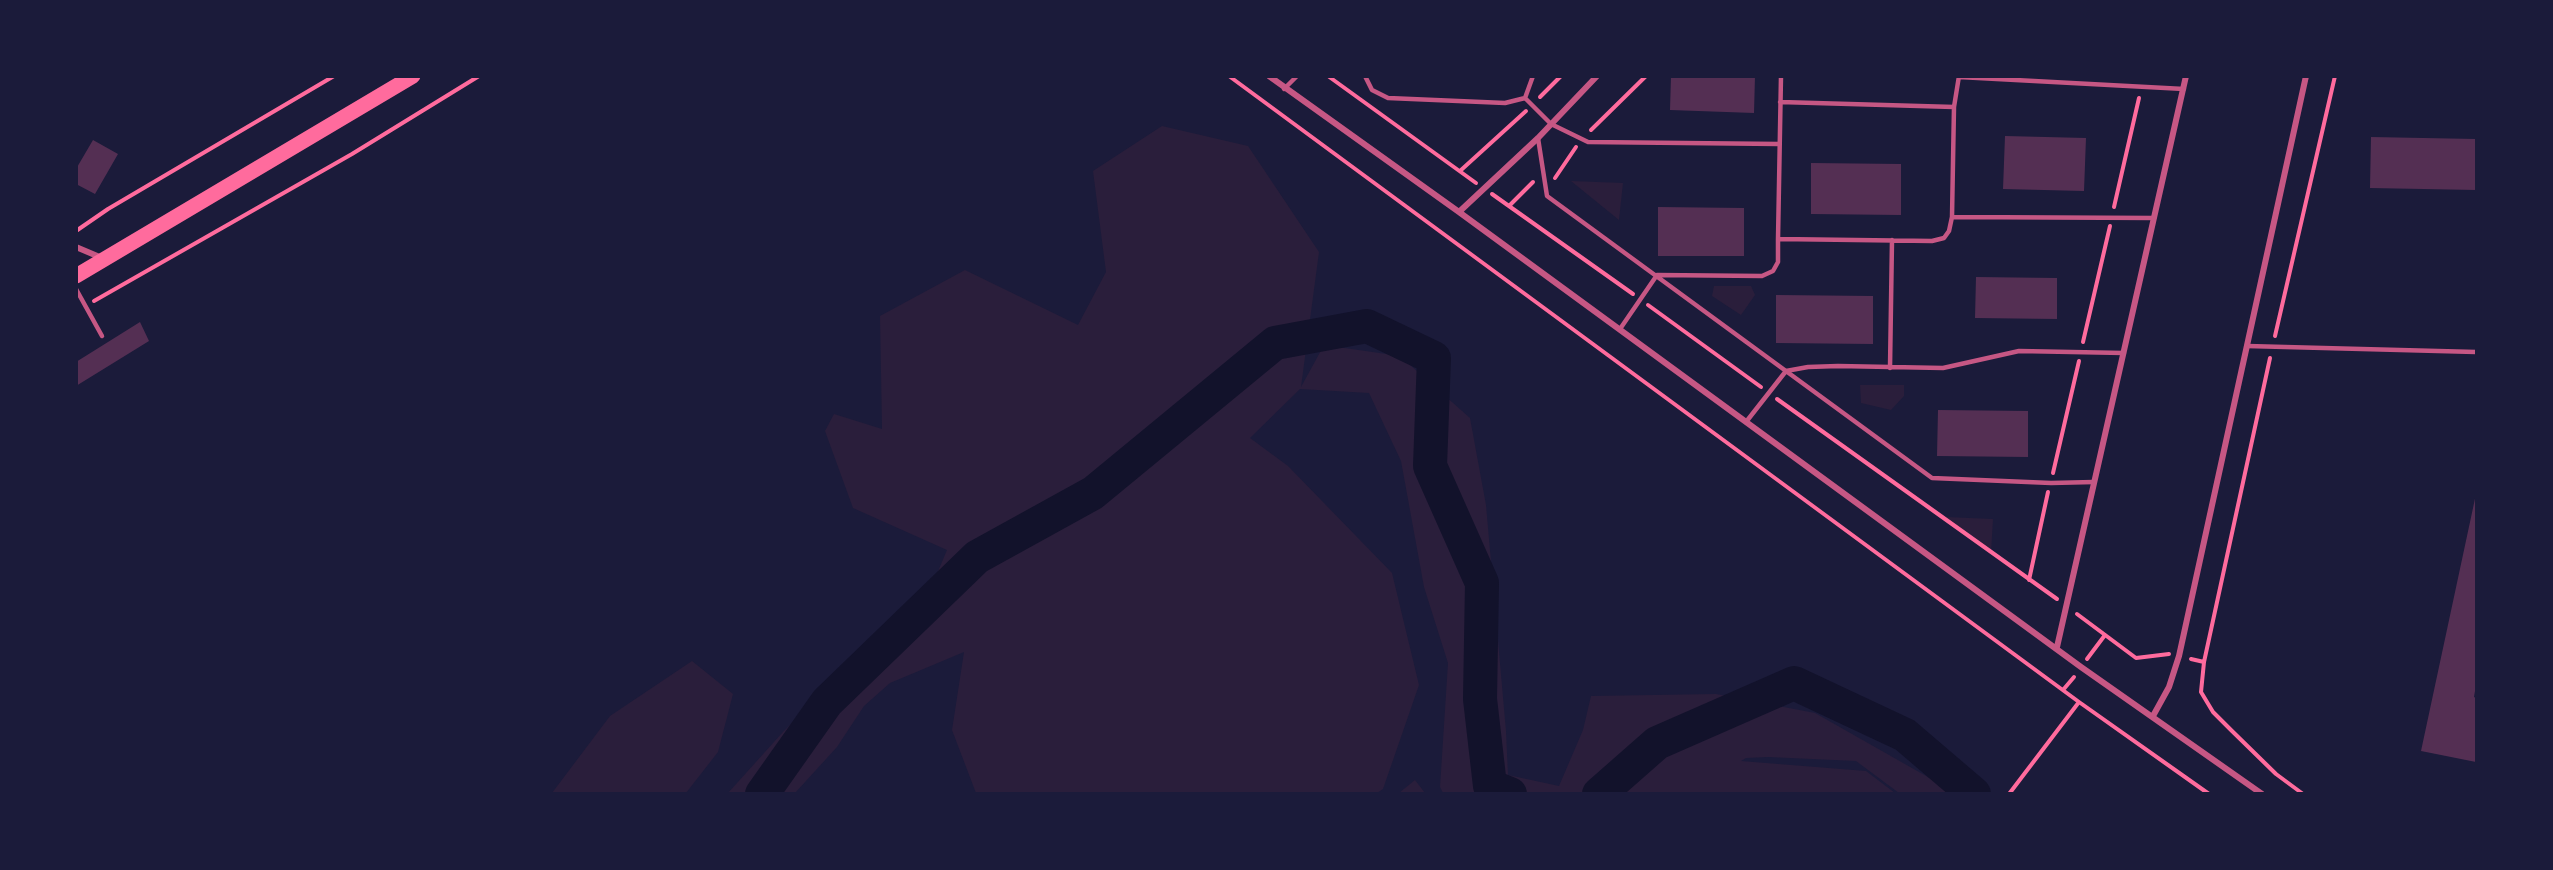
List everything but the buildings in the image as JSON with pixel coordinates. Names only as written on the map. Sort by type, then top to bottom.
[{"type":"main road","points":[[76,276],[413,76]]},
{"type":"street","points":[[1269,76],[2262,794]]},
{"type":"street","points":[[1459,212],[1538,138],[1597,76]]},
{"type":"street","points":[[2057,647],[2186,76]]},
{"type":"street","points":[[2153,716],[2169,687],[2179,656],[2306,76]]},
{"type":"street","points":[[76,247],[105,259]]},
{"type":"lane","points":[[1284,89],[1297,76]]},
{"type":"lane","points":[[1365,76],[1372,90],[1388,98],[1505,103],[1525,98]]},
{"type":"lane","points":[[1525,98],[1533,76]]},
{"type":"lane","points":[[1657,275],[1762,276],[1773,271],[1778,262],[1780,76]]},
{"type":"lane","points":[[1778,239],[1932,241],[1944,238],[1949,231],[1952,217],[1954,107],[1959,77],[2184,88]]},
{"type":"lane","points":[[1525,98],[1551,124],[1588,142],[1779,144]]},
{"type":"lane","points":[[1780,102],[1954,107]]},
{"type":"lane","points":[[1538,138],[1547,196],[1932,478],[2051,483],[2094,482]]},
{"type":"lane","points":[[1952,217],[2154,218]]},
{"type":"lane","points":[[1890,368],[1892,240]]},
{"type":"lane","points":[[1620,329],[1657,275]]},
{"type":"lane","points":[[76,289],[102,336]]},
{"type":"lane","points":[[2247,346],[2476,352]]},
{"type":"lane","points":[[1746,422],[1786,371],[1828,367],[1943,368],[2019,351],[2124,353]]},
{"type":"path","points":[[76,231],[108,209],[334,76]]},
{"type":"path","points":[[86,306],[346,158],[479,76]]},
{"type":"path","points":[[1228,76],[2079,702],[2209,794]]},
{"type":"path","points":[[1460,171],[1560,76]]},
{"type":"path","points":[[2303,794],[2276,774],[2213,712],[2201,692],[2204,662],[2272,348],[2335,76]]},
{"type":"path","points":[[2029,579],[2142,85]]},
{"type":"path","points":[[2010,794],[2079,702]]},
{"type":"shaded area","points":[[1162,126],[1248,146],[1319,252],[1301,387],[1324,345],[1400,356],[1470,418],[1486,505],[1508,775],[1559,786],[1583,730],[1591,696],[1716,694],[1815,713],[1956,793],[1899,793],[1856,761],[1768,757],[1746,758],[1741,761],[1866,771],[1895,793],[1443,793],[1440,787],[1448,663],[1424,587],[1401,461],[1369,393],[1300,389],[1250,438],[1288,466],[1392,573],[1419,685],[1383,789],[1377,793],[976,793],[952,730],[964,652],[890,683],[864,706],[837,747],[795,793],[728,793],[783,732],[887,627],[910,638],[947,550],[853,508],[825,431],[834,414],[882,429],[880,316],[965,270],[1078,325],[1106,272],[1093,171]]},
{"type":"shaded area","points":[[1571,181],[1623,183],[1619,220]]},
{"type":"shaded area","points":[[1714,286],[1751,286],[1755,295],[1741,315],[1712,296]]},
{"type":"shaded area","points":[[1860,385],[1904,385],[1904,396],[1891,410],[1861,403]]},
{"type":"shaded area","points":[[1946,517],[1993,519],[1991,553]]},
{"type":"shaded area","points":[[692,661],[733,694],[718,752],[686,793],[552,793],[610,716]]},
{"type":"shaded area","points":[[1415,780],[1425,793],[1399,793]]},
{"type":"waterway","points":[[762,794],[827,702],[977,557],[1093,493],[1275,343],[1367,326],[1434,358],[1430,466],[1482,583],[1480,699],[1490,786],[1510,794]]},
{"type":"waterway","points":[[1599,794],[1657,743],[1794,683],[1905,735],[1974,794]]}]
